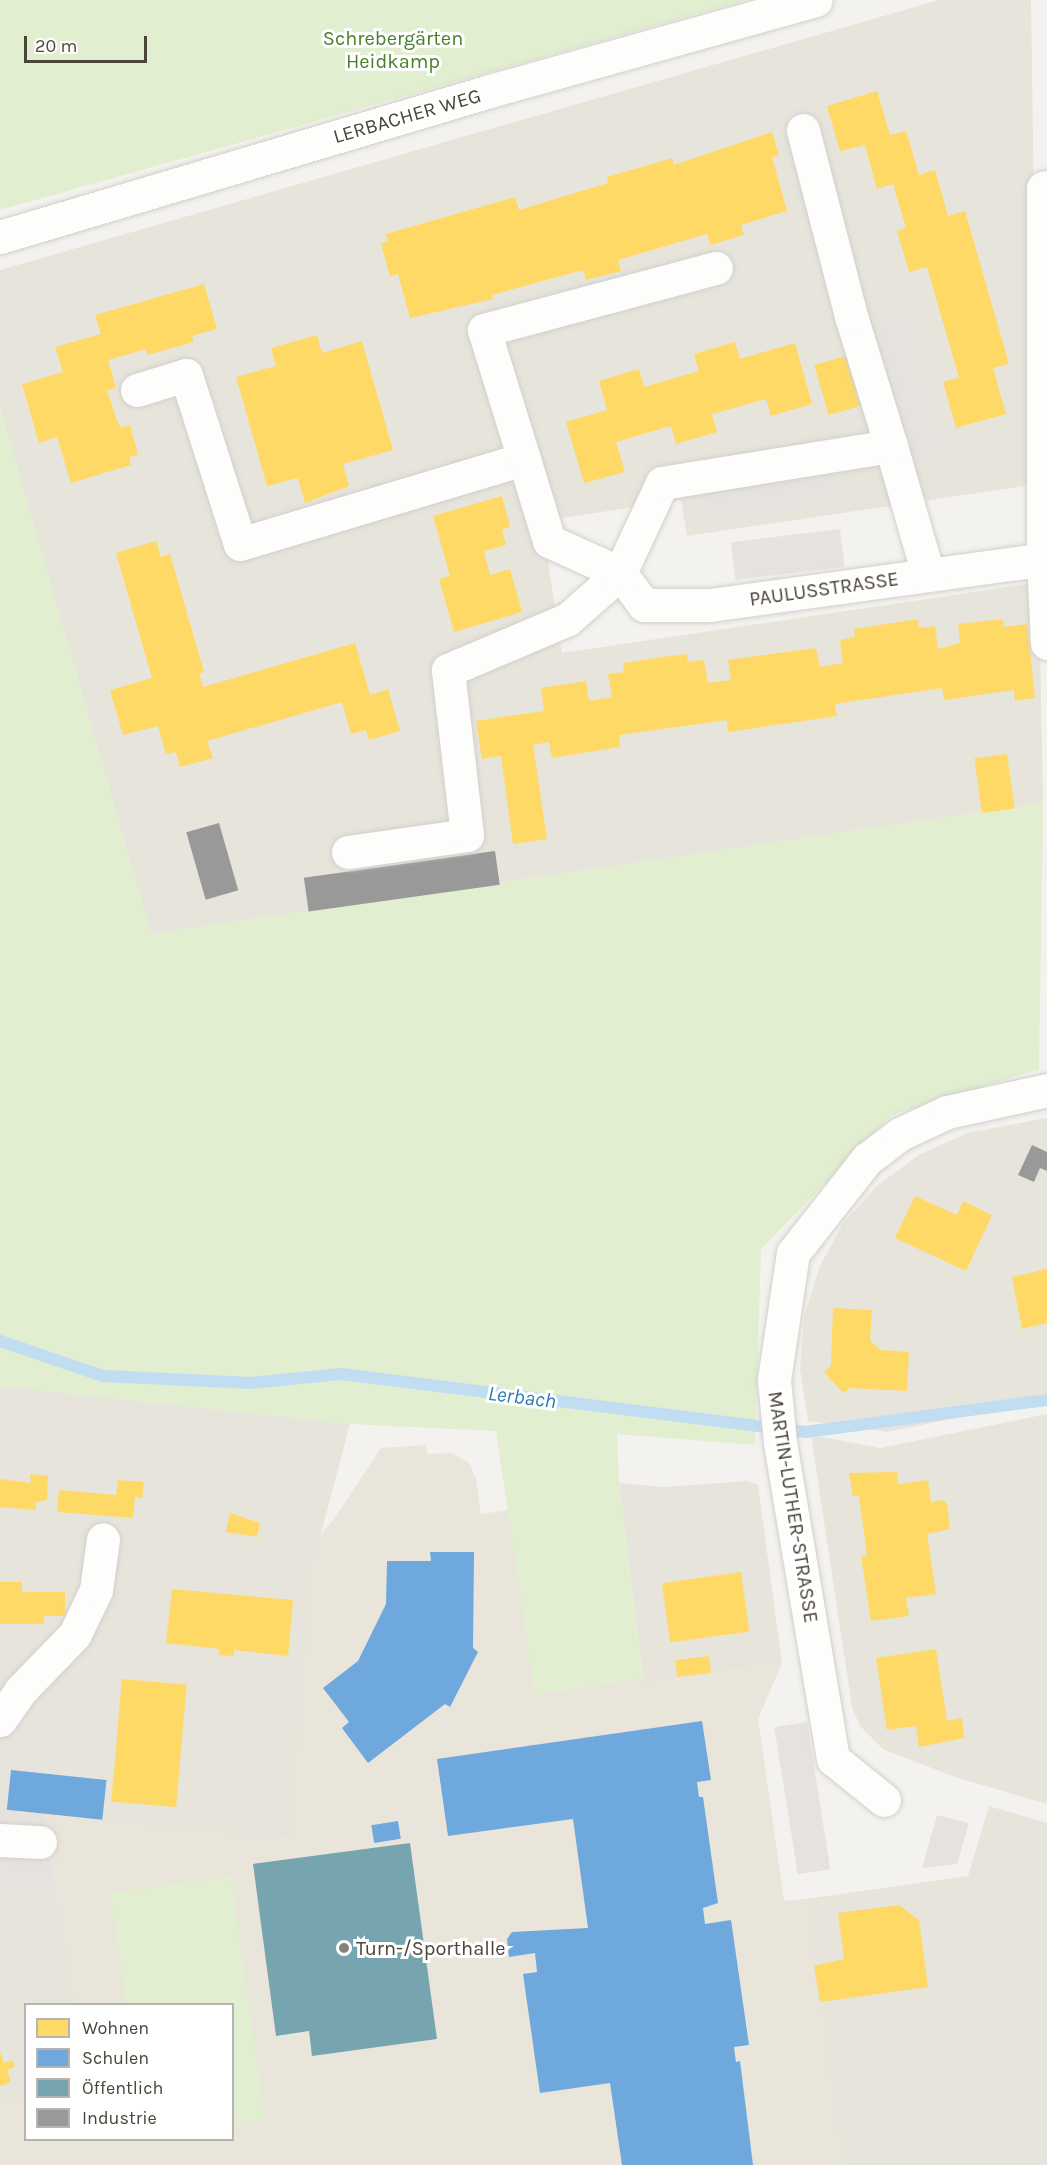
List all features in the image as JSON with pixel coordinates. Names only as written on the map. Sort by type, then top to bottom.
[{"type":"street","name":"LERBACHER WEG","points":[[0,237],[490,91],[816,0]]},
{"type":"street","points":[[804,130],[851,316],[928,574]]},
{"type":"street","points":[[1047,187],[1043,188],[1047,643]]},
{"type":"street","points":[[620,573],[549,541],[484,330],[716,268]]},
{"type":"street","points":[[137,390],[186,375],[240,544],[524,459]]},
{"type":"street","points":[[348,852],[466,835],[448,670],[568,619],[620,573],[662,483],[891,446]]},
{"type":"street","name":"PAULUSSTRASSE","points":[[620,573],[644,605],[710,605],[1045,559]]},
{"type":"street","name":"MARTIN-LUTHER-STRASSE","points":[[884,1800],[833,1759],[780,1442],[774,1380],[793,1253],[867,1159],[900,1134],[947,1112],[1047,1090]]},
{"type":"street","points":[[0,1720],[20,1691],[75,1634],[96,1590],[103,1539]]},
{"type":"street","points":[[0,1840],[40,1842]]},
{"type":"shaded area","points":[[939,0],[1031,0],[1038,484],[687,536],[681,500],[542,521],[562,653],[1028,584],[1039,594],[1043,803],[151,934],[0,408],[0,270]]},
{"type":"shaded area","points":[[903,302],[947,455],[916,464],[872,311]]},
{"type":"shaded area","points":[[828,473],[833,505],[707,525],[702,493]]},
{"type":"shaded area","points":[[840,529],[845,567],[735,580],[731,542]]},
{"type":"shaded area","points":[[1047,1118],[1047,1399],[888,1432],[808,1421],[800,1369],[804,1317],[819,1268],[843,1223],[878,1185],[919,1155],[967,1133]]},
{"type":"shaded area","points":[[0,1386],[350,1424],[315,1556],[289,1839],[44,1814],[76,2003],[24,2003],[24,2098],[0,2105]]},
{"type":"shaded area","points":[[1047,1414],[1047,1804],[955,1777],[883,1749],[860,1726],[852,1707],[811,1435],[880,1448]]},
{"type":"shaded area","points":[[426,1445],[427,1454],[452,1453],[469,1463],[476,1479],[481,1514],[509,1510],[535,1694],[643,1678],[645,1685],[782,1663],[758,1719],[784,1901],[805,1899],[842,2165],[0,2165],[0,2105],[24,2098],[24,2141],[234,2141],[234,2003],[76,2003],[44,1813],[288,1839],[317,1538],[332,1522],[381,1448]]},
{"type":"shaded area","points":[[748,1481],[758,1485],[782,1663],[644,1685],[619,1483],[664,1487]]},
{"type":"shaded area","points":[[807,1722],[830,1869],[798,1874],[774,1727]]},
{"type":"shaded area","points":[[989,1806],[1047,1823],[1047,2165],[842,2165],[805,1899],[968,1876]]},
{"type":"shaded area","points":[[0,1809],[44,1813],[55,1887],[0,1887]]},
{"type":"shaded area","points":[[937,1815],[969,1823],[957,1864],[922,1868]]},
{"type":"green space","name":"Schrebergärten Heidkamp","points":[[0,0],[746,0],[0,210]]},
{"type":"green space","points":[[0,408],[151,934],[1043,803],[1039,1069],[892,1115],[761,1249],[755,1445],[617,1434],[619,1483],[643,1678],[535,1694],[496,1431],[350,1424],[0,1386]]},
{"type":"green space","points":[[231,1876],[265,2119],[234,2124],[234,2003],[126,2003],[110,1893]]},
{"type":"building: Wohnen","points":[[877,91],[890,135],[906,131],[919,175],[935,170],[948,216],[965,211],[1009,364],[993,368],[1006,414],[956,428],[943,382],[959,378],[927,267],[909,272],[897,231],[906,228],[893,184],[877,189],[865,145],[840,151],[827,106]]},
{"type":"building: Wohnen","points":[[772,132],[779,156],[772,157],[787,211],[741,225],[744,235],[710,245],[707,234],[618,260],[621,271],[586,280],[583,270],[492,295],[493,299],[410,318],[398,274],[390,277],[381,243],[388,242],[386,234],[515,197],[519,210],[608,183],[607,177],[672,158],[674,165]]},
{"type":"building: Wohnen","points":[[204,284],[217,329],[192,336],[194,342],[147,355],[146,349],[108,360],[116,388],[107,390],[121,428],[130,425],[138,455],[129,457],[131,465],[71,483],[57,437],[39,443],[22,384],[63,372],[55,347],[101,334],[95,315]]},
{"type":"building: Wohnen","points":[[317,335],[322,353],[362,341],[393,450],[343,464],[349,486],[305,503],[298,478],[267,486],[236,377],[276,366],[271,348]]},
{"type":"building: Wohnen","points":[[735,342],[740,359],[795,343],[812,404],[771,416],[766,399],[712,414],[717,432],[676,444],[671,426],[616,442],[625,472],[584,483],[566,422],[607,410],[599,381],[639,369],[644,387],[699,371],[694,354]]},
{"type":"building: Wohnen","points":[[846,356],[860,406],[829,415],[814,365]]},
{"type":"building: Wohnen","points":[[502,496],[510,527],[502,530],[506,545],[484,551],[490,575],[510,569],[522,612],[454,632],[439,579],[450,576],[433,516]]},
{"type":"building: Wohnen","points":[[156,541],[161,557],[170,554],[204,672],[199,674],[203,687],[355,643],[370,695],[388,689],[400,731],[369,740],[366,730],[351,734],[342,702],[207,741],[213,758],[180,767],[176,752],[166,754],[158,726],[123,735],[110,690],[152,678],[116,553]]},
{"type":"building: Wohnen","points":[[918,619],[919,628],[935,626],[938,649],[960,643],[958,624],[1003,619],[1004,627],[1027,624],[1035,698],[1015,701],[1014,690],[944,700],[942,688],[835,704],[837,716],[728,732],[727,720],[619,735],[620,747],[552,758],[549,742],[533,745],[547,839],[513,844],[501,756],[482,759],[476,721],[544,711],[541,688],[586,681],[589,701],[612,697],[608,674],[624,672],[623,663],[687,654],[688,662],[704,660],[708,683],[731,680],[728,660],[816,648],[820,667],[843,663],[840,640],[855,637],[854,629]]},
{"type":"building: Wohnen","points":[[1007,754],[1015,808],[982,813],[974,759]]},
{"type":"building: Wohnen","points":[[915,1196],[957,1215],[963,1201],[992,1215],[966,1271],[895,1238]]},
{"type":"building: Wohnen","points":[[1047,1269],[1047,1323],[1022,1329],[1012,1277]]},
{"type":"building: Wohnen","points":[[833,1308],[872,1310],[870,1340],[880,1350],[909,1352],[907,1391],[850,1388],[843,1393],[824,1372],[831,1366]]},
{"type":"building: Wohnen","points":[[897,1472],[898,1484],[928,1480],[931,1502],[943,1500],[947,1504],[950,1529],[927,1534],[936,1594],[906,1598],[909,1616],[871,1621],[861,1556],[867,1555],[859,1496],[853,1497],[849,1473]]},
{"type":"building: Wohnen","points":[[30,1474],[48,1476],[47,1500],[36,1502],[36,1510],[0,1507],[0,1479],[31,1483]]},
{"type":"building: Wohnen","points":[[118,1480],[144,1482],[142,1498],[135,1497],[133,1518],[57,1512],[59,1490],[116,1495]]},
{"type":"building: Wohnen","points":[[230,1513],[260,1523],[257,1537],[226,1532]]},
{"type":"building: Wohnen","points":[[741,1572],[749,1631],[670,1643],[662,1583]]},
{"type":"building: Wohnen","points":[[0,1582],[22,1582],[22,1592],[65,1592],[65,1616],[44,1616],[44,1624],[0,1624]]},
{"type":"building: Wohnen","points":[[172,1589],[293,1600],[288,1656],[234,1650],[234,1656],[219,1655],[219,1649],[166,1643]]},
{"type":"building: Wohnen","points":[[936,1649],[947,1721],[962,1718],[964,1738],[919,1747],[916,1726],[887,1730],[876,1658]]},
{"type":"building: Wohnen","points":[[709,1656],[711,1673],[677,1677],[675,1660]]},
{"type":"building: Wohnen","points":[[122,1679],[187,1685],[176,1807],[111,1802]]},
{"type":"building: Wohnen","points":[[899,1905],[919,1920],[928,1987],[820,2002],[814,1966],[844,1959],[838,1913]]},
{"type":"building: Wohnen","points":[[0,2052],[4,2063],[12,2060],[15,2067],[7,2070],[11,2082],[0,2086]]},
{"type":"building: Schulen","points":[[430,1552],[474,1552],[473,1648],[478,1652],[450,1707],[445,1704],[368,1763],[342,1728],[349,1722],[323,1688],[358,1661],[386,1604],[387,1561],[431,1561]]},
{"type":"building: Schulen","points":[[702,1721],[711,1780],[697,1782],[699,1797],[703,1797],[718,1903],[703,1908],[705,1924],[731,1920],[749,2045],[734,2047],[736,2062],[740,2061],[753,2165],[622,2165],[610,2083],[540,2093],[523,1974],[537,1972],[535,1953],[509,1957],[507,1939],[512,1932],[588,1928],[573,1819],[448,1836],[437,1759]]},
{"type":"building: Schulen","points":[[11,1770],[106,1780],[102,1820],[7,1810]]},
{"type":"building: Schulen","points":[[398,1821],[401,1839],[374,1843],[371,1825]]},
{"type":"building: Öffentlich","name":"Turn-/Sporthalle","points":[[410,1843],[437,2039],[312,2056],[309,2031],[276,2036],[253,1864]]},
{"type":"building: Industrie","points":[[219,823],[238,890],[206,900],[186,832]]},
{"type":"building: Industrie","points":[[495,851],[500,885],[309,912],[304,878]]},
{"type":"building: Industrie","points":[[1032,1145],[1047,1152],[1047,1171],[1040,1168],[1034,1182],[1018,1175]]},
{"type":"waterway","name":"Lerbach","points":[[0,1341],[103,1376],[252,1383],[341,1374],[806,1432],[1047,1400]]},
{"type":"place","name":"Turn-/Sporthalle","points":[[344,1948]]}]
